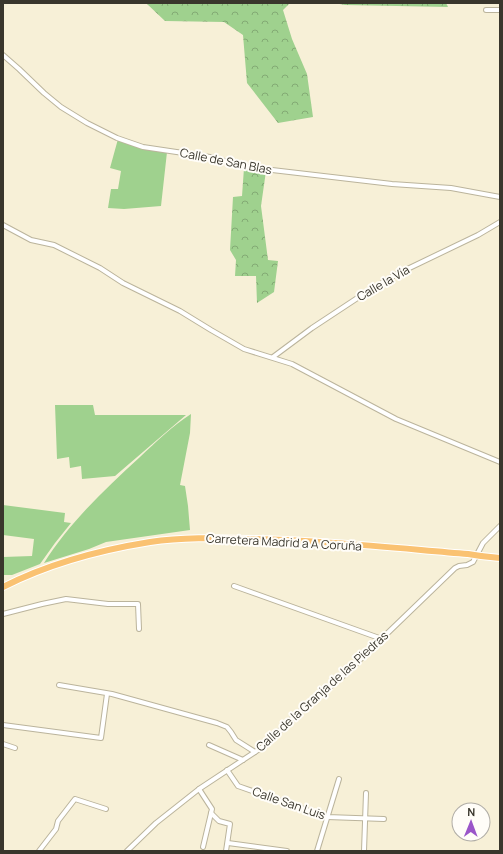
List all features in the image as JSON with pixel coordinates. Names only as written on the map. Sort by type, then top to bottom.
[{"type":"highway","name":"Carretera Madrid a A Coruña","points":[[3,587],[25,576],[102,552],[151,542],[200,538],[286,539],[500,558]]},
{"type":"street","points":[[486,10],[500,10]]},
{"type":"street","name":"Calle de San Blas","points":[[3,55],[44,94],[61,107],[87,123],[118,138],[143,147],[210,157],[242,166],[266,170],[392,184],[444,187],[500,197]]},
{"type":"street","name":"Calle la Vía","points":[[273,357],[312,328],[396,274],[478,235],[500,222]]},
{"type":"street","points":[[3,224],[32,240],[54,245],[100,268],[123,283],[180,311],[244,349],[292,364],[396,418],[500,462]]},
{"type":"street","points":[[478,557],[483,543],[500,526]]},
{"type":"street","name":"Calle de la Granja de las Piedras","points":[[127,851],[156,823],[199,789],[264,746],[298,713],[341,678],[455,568],[471,564],[478,557]]},
{"type":"street","points":[[234,586],[382,639]]},
{"type":"street","points":[[3,614],[66,599],[108,604],[138,604],[139,629]]},
{"type":"street","points":[[59,685],[107,694],[169,709],[225,726],[236,740],[255,752]]},
{"type":"street","points":[[3,725],[101,738],[107,694]]},
{"type":"street","points":[[3,744],[15,748]]},
{"type":"street","points":[[209,744],[243,760]]},
{"type":"street","name":"Calle San Luis","points":[[227,770],[238,786],[327,817],[384,819]]},
{"type":"street","points":[[318,851],[339,779]]},
{"type":"street","points":[[199,789],[212,809],[203,847]]},
{"type":"street","points":[[364,851],[366,793]]},
{"type":"street","points":[[39,851],[56,829],[58,821],[76,799],[106,809]]},
{"type":"street","points":[[211,813],[219,821],[230,824],[226,851]]},
{"type":"street","points":[[228,844],[287,851]]},
{"type":"green space","points":[[146,3],[290,3],[283,10],[292,39],[307,74],[313,117],[278,123],[247,83],[243,35],[224,22],[165,21]]},
{"type":"green space","points":[[334,3],[446,3],[448,7],[345,5]]},
{"type":"green space","points":[[118,139],[167,152],[161,206],[124,209],[108,208],[111,189],[118,189],[121,171],[110,168]]},
{"type":"green space","points":[[244,168],[266,171],[261,206],[268,260],[278,261],[274,292],[257,303],[256,276],[235,276],[236,260],[230,250],[233,197],[242,196]]},
{"type":"green space","points":[[55,405],[93,405],[95,415],[186,415],[115,476],[82,479],[81,466],[70,468],[69,457],[57,459]]},
{"type":"green space","points":[[191,414],[190,433],[180,485],[185,486],[190,530],[106,542],[44,563],[76,520],[101,494],[164,434]]},
{"type":"green space","points":[[3,505],[65,513],[64,522],[71,523],[40,564],[12,575],[3,575],[3,557],[32,556],[34,539],[3,535]]}]
